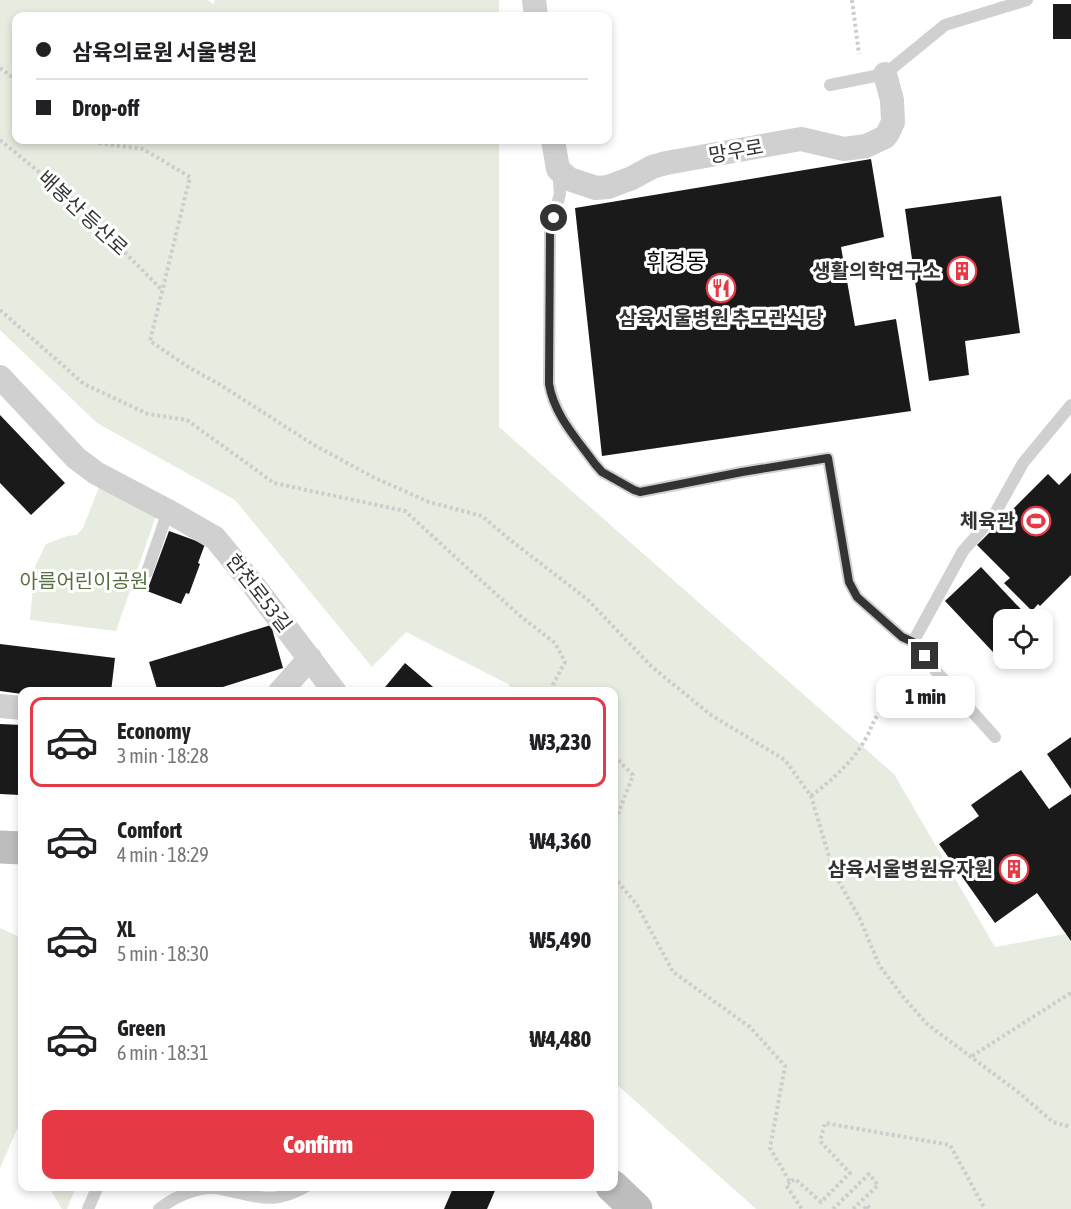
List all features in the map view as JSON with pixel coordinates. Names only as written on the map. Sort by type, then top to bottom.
[{"type":"main road","points":[[0,847],[18,848]]},
{"type":"main road","points":[[617,1191],[636,1209]]},
{"type":"street","name":"망우로","points":[[558,170],[569,179],[596,188],[608,187],[666,163],[801,139],[844,149],[866,146],[885,137],[893,122],[892,100],[885,74]]},
{"type":"street","points":[[554,144],[558,170]]},
{"type":"street","name":"한천로53길","points":[[0,377],[87,467],[215,538],[331,687]]},
{"type":"street","points":[[284,687],[310,658]]},
{"type":"street","points":[[0,706],[18,708]]},
{"type":"lane","points":[[830,84],[885,74],[945,26],[1027,0]]},
{"type":"lane","points":[[558,170],[561,194],[550,229],[550,395],[556,409],[595,464],[602,472],[640,492],[828,458],[849,582],[853,591],[902,637],[913,642],[995,737]]},
{"type":"lane","points":[[913,642],[963,551],[993,517],[1023,463],[1071,405]]},
{"type":"lane","points":[[147,572],[168,511]]},
{"type":"lane","points":[[88,1209],[96,1191]]},
{"type":"lane","points":[[159,1209],[196,1191]]},
{"type":"lane","points":[[230,1191],[259,1198],[272,1204],[277,1198],[296,1191]]},
{"type":"path","points":[[852,0],[859,54]]},
{"type":"path","name":"배봉산 등산로","points":[[0,140],[72,199],[162,290]]},
{"type":"path","points":[[111,144],[143,149],[190,177],[150,341],[314,445],[373,477],[429,502],[482,516],[586,599],[652,667],[711,715],[785,760],[811,796],[834,873],[860,919],[879,965],[904,998],[927,1024],[972,1056],[1053,1122],[1071,1127]]},
{"type":"path","points":[[0,310],[84,384],[148,414],[187,420],[274,483],[405,511],[519,615],[555,642],[565,662],[552,687]]},
{"type":"path","points":[[811,796],[830,782],[853,758],[879,713],[899,709],[911,690],[936,671]]},
{"type":"path","points":[[618,760],[633,775],[618,814]]},
{"type":"path","points":[[618,882],[638,905],[673,972],[750,1027],[785,1066],[770,1148],[790,1182]]},
{"type":"path","points":[[972,1056],[1071,994]]},
{"type":"path","points":[[802,1209],[786,1185],[795,1179],[821,1202],[850,1173],[820,1141],[825,1123],[950,1145],[985,1209]]},
{"type":"path","points":[[833,1209],[868,1174],[878,1185],[853,1209]]},
{"type":"path","points":[[864,1209],[867,1205],[870,1209]]},
{"type":"green space","points":[[0,0],[208,0],[213,4],[215,0],[499,0],[499,12],[12,12],[12,144],[499,144],[499,427],[894,774],[995,947],[1071,933],[1071,1209],[756,1209],[618,1086],[618,687],[510,687],[406,632],[372,667],[235,500],[97,423],[0,330]]},
{"type":"green space","name":"아름어린이공원","points":[[101,482],[157,513],[116,631],[30,620],[35,567],[46,544],[67,536],[77,535],[83,528]]},
{"type":"green space","points":[[0,928],[18,936],[18,1127],[0,1168]]},
{"type":"green space","points":[[51,1191],[74,1191],[67,1209],[62,1209]]},
{"type":"building","points":[[1053,4],[1071,4],[1071,39],[1053,39]]},
{"type":"building","points":[[871,159],[884,237],[841,247],[855,326],[896,319],[911,411],[602,456],[575,208]]},
{"type":"building","name":"생활의학연구소","points":[[1001,196],[1020,333],[965,341],[969,375],[929,381],[905,209]]},
{"type":"building","points":[[0,415],[65,483],[31,515],[0,483]]},
{"type":"building","name":"체육관","points":[[1071,473],[1071,575],[1040,606],[1038,604],[1034,609],[1030,609],[1004,583],[1010,578],[977,545],[1048,474],[1059,485]]},
{"type":"building","points":[[169,531],[205,544],[189,594],[186,593],[181,604],[147,591]]},
{"type":"building","points":[[981,567],[1021,609],[993,609],[993,652],[945,601]]},
{"type":"building","points":[[271,625],[283,668],[223,687],[156,687],[149,662]]},
{"type":"building","points":[[0,644],[115,658],[112,687],[18,687],[18,693],[0,691]]},
{"type":"building","points":[[405,663],[433,687],[385,687]]},
{"type":"building","points":[[0,724],[18,725],[18,795],[0,794]]},
{"type":"building","points":[[1071,737],[1071,789],[1047,754]]},
{"type":"building","name":"삼육서울병원유자원","points":[[1021,770],[1049,809],[1071,794],[1071,941],[1037,893],[995,923],[939,844],[979,816],[971,805]]},
{"type":"building","points":[[452,1191],[495,1191],[487,1209],[444,1209]]},
{"type":"place","name":"생활의학연구소","points":[[962,271]]},
{"type":"place","name":"삼육서울병원 추모관식당","points":[[721,288]]},
{"type":"place","name":"체육관","points":[[1036,521]]},
{"type":"place","name":"삼육서울병원유자원","points":[[1014,869]]},
{"type":"district","name":"휘경동","points":[[676,261]]},
{"type":"route","points":[[554,218],[550,229],[550,395],[556,409],[595,464],[602,472],[634,490],[647,492],[742,472],[828,458],[849,582],[853,591],[902,637],[913,642],[925,656]]}]
